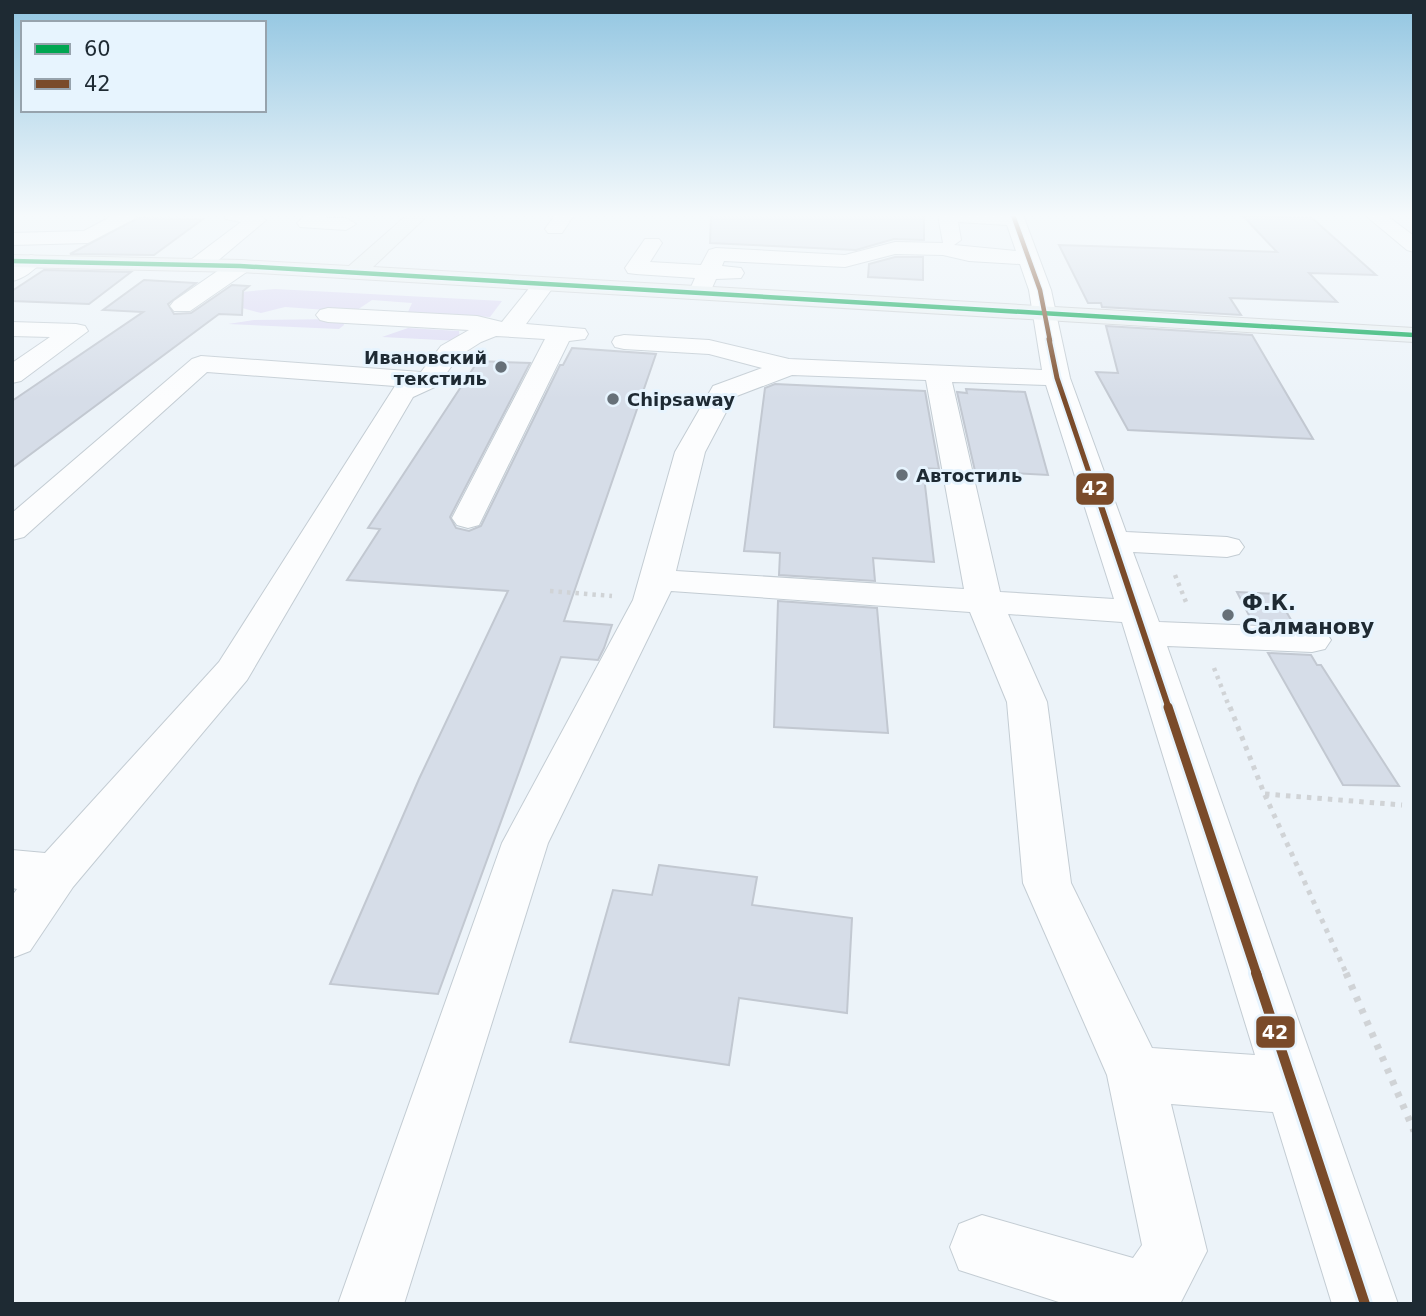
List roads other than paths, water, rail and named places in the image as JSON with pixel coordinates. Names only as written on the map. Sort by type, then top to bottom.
[{"type":"main road","points":[[404,276],[699,294],[842,281],[1045,314],[1414,335]]},
{"type":"street","points":[[182,306],[225,276]]},
{"type":"street","points":[[699,294],[706,276]]},
{"type":"street","points":[[821,276],[842,281],[849,276]]},
{"type":"street","points":[[1033,276],[1045,314],[1057,378],[1365,1304]]},
{"type":"street","points":[[12,936],[34,871],[233,671],[404,392],[428,380],[450,351],[472,337],[501,330],[543,286]]},
{"type":"street","points":[[328,315],[477,323],[501,330],[569,334],[468,518]]},
{"type":"street","points":[[12,329],[76,331],[12,375]]},
{"type":"street","points":[[624,342],[709,347],[789,367],[1057,378]]},
{"type":"street","points":[[12,530],[201,364],[428,380]]},
{"type":"street","points":[[370,1304],[525,843],[655,590],[690,452],[723,392],[789,367]]},
{"type":"street","points":[[937,372],[984,602],[1027,702],[1047,883],[1135,1074],[1175,1251],[1148,1295],[982,1247]]},
{"type":"street","points":[[1111,541],[1227,547]]},
{"type":"street","points":[[655,590],[984,602],[1140,622],[1200,635],[1312,640]]},
{"type":"street","points":[[1135,1074],[1293,1086]]},
{"type":"place","name":"Ивановский текстиль","points":[[501,367]]},
{"type":"place","name":"Chipsaway","points":[[613,399]]},
{"type":"place","name":"Автостиль","points":[[902,475]]},
{"type":"place","name":"Ф.К. Салманову","points":[[1228,615]]}]
